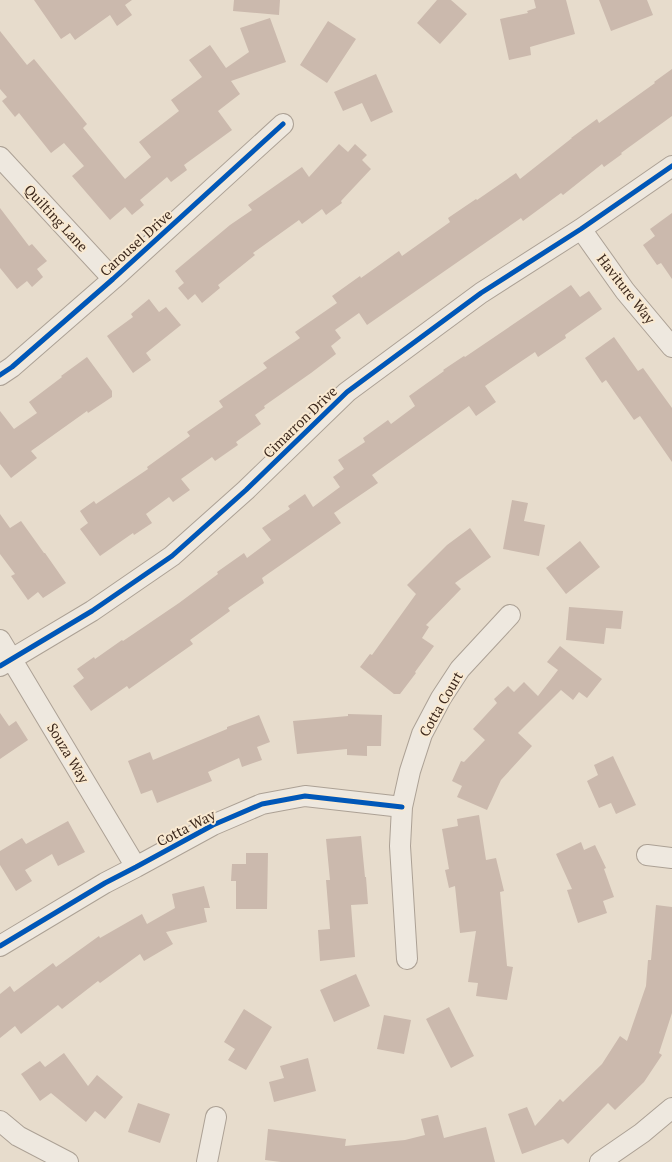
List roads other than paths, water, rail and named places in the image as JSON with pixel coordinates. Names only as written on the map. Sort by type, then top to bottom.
[{"type":"street","name":"Carousel Drive","points":[[0,375],[12,367],[113,279],[283,124]]},
{"type":"street","name":"Quilting Lane","points":[[0,157],[113,279]]},
{"type":"street","name":"Cimarron Drive","points":[[6,663],[92,611],[172,556],[246,490],[347,392],[481,293],[581,229],[672,166]]},
{"type":"street","name":"Haviture Way","points":[[581,229],[625,291],[672,348]]},
{"type":"street","name":"Cotta Court","points":[[407,958],[400,846],[402,807],[410,770],[422,734],[460,668],[510,615]]},
{"type":"street","name":"Souza Way","points":[[0,640],[6,663],[136,866]]},
{"type":"street","name":"Cotta Way","points":[[0,946],[136,866],[213,826],[262,804],[305,796],[402,807]]},
{"type":"street","points":[[647,855],[672,858]]},
{"type":"street","points":[[600,1162],[642,1133],[672,1108]]},
{"type":"street","points":[[207,1162],[216,1117]]},
{"type":"street","points":[[0,1122],[18,1136],[68,1162]]}]
